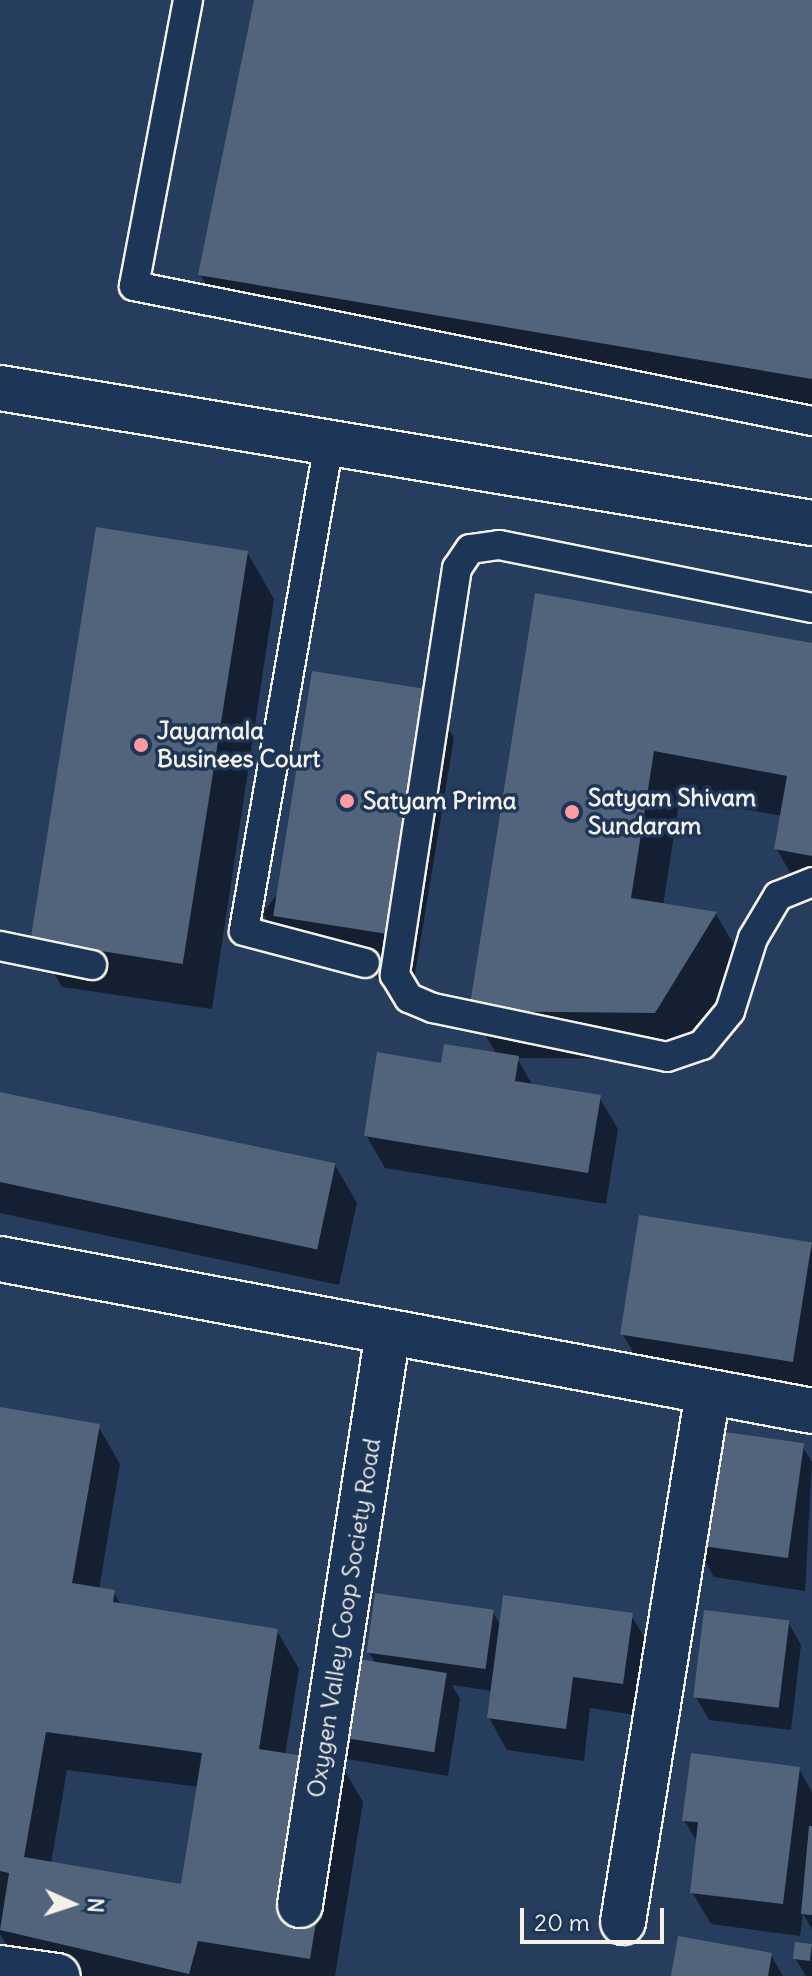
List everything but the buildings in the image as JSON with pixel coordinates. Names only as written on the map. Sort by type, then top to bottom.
[{"type":"street","points":[[0,388],[812,523]]},
{"type":"street","points":[[0,1259],[812,1411]]},
{"type":"street","name":"Oxygen Valley Coop Society Road","points":[[300,1905],[388,1332]]},
{"type":"street","points":[[623,1922],[708,1392]]},
{"type":"street","points":[[0,1968],[57,1976]]},
{"type":"lane","points":[[188,0],[134,286],[812,421]]},
{"type":"lane","points":[[329,443],[244,931],[365,963]]},
{"type":"lane","points":[[812,608],[499,545],[470,549],[457,568],[395,975],[409,998],[433,1008],[667,1057],[702,1045],[730,1011],[753,938],[778,896],[812,882]]},
{"type":"lane","points":[[0,946],[92,965]]},
{"type":"place","name":"Jayamala Businees Court","points":[[141,745]]},
{"type":"place","name":"Satyam Prima","points":[[347,801]]},
{"type":"place","name":"Satyam Shivam Sundaram","points":[[572,812]]}]
